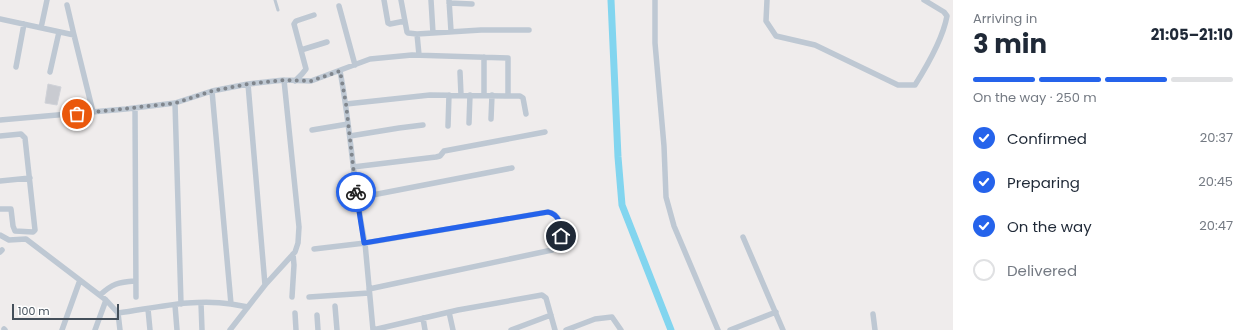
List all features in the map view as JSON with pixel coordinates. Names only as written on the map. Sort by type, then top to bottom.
[{"type":"street","points":[[41,28],[47,0]]},
{"type":"street","points":[[384,0],[388,23],[390,24],[405,21]]},
{"type":"street","points":[[401,0],[408,34],[481,30],[529,30]]},
{"type":"street","points":[[432,0],[433,33]]},
{"type":"street","points":[[654,0],[655,43],[664,146],[666,197],[674,226],[718,330]]},
{"type":"street","points":[[767,0],[766,21],[776,36],[815,45],[898,85],[915,85],[928,65],[946,24],[947,16],[944,12],[924,0]]},
{"type":"street","points":[[451,31],[449,2],[472,4]]},
{"type":"street","points":[[68,5],[92,112]]},
{"type":"street","points":[[339,6],[355,65]]},
{"type":"street","points":[[295,80],[306,69],[294,26],[295,22],[314,15]]},
{"type":"street","points":[[0,20],[74,35]]},
{"type":"street","points":[[16,68],[24,24]]},
{"type":"street","points":[[50,72],[59,32]]},
{"type":"street","points":[[417,34],[419,55]]},
{"type":"street","points":[[301,50],[327,42]]},
{"type":"street","points":[[0,120],[176,103],[212,91],[248,84],[284,80],[311,81],[370,59],[419,55],[508,58],[508,96]]},
{"type":"street","points":[[484,57],[484,95]]},
{"type":"street","points":[[340,71],[346,104],[364,243],[372,330],[395,327],[422,318],[449,312],[542,296],[546,298],[555,330]]},
{"type":"street","points":[[460,72],[461,95]]},
{"type":"street","points":[[230,330],[265,285],[295,252],[298,243],[299,227],[284,80]]},
{"type":"street","points":[[248,84],[265,285]]},
{"type":"street","points":[[212,91],[232,304]]},
{"type":"street","points":[[346,104],[425,95],[492,95],[523,98],[526,114]]},
{"type":"street","points":[[448,95],[448,126]]},
{"type":"street","points":[[469,123],[470,95]]},
{"type":"street","points":[[491,119],[492,95]]},
{"type":"street","points":[[176,103],[182,304]]},
{"type":"street","points":[[135,108],[136,297]]},
{"type":"street","points":[[312,130],[348,124]]},
{"type":"street","points":[[350,136],[423,125]]},
{"type":"street","points":[[353,167],[436,157],[440,156],[444,151],[545,132]]},
{"type":"street","points":[[0,136],[24,135],[35,230],[33,232],[15,231],[12,226],[11,209],[0,210]]},
{"type":"street","points":[[357,198],[512,168]]},
{"type":"street","points":[[0,181],[30,178]]},
{"type":"street","points":[[309,297],[369,291],[552,250],[559,244],[562,230],[558,218],[554,214],[548,212],[364,243],[314,249]]},
{"type":"street","points":[[0,235],[9,240],[26,239],[100,295],[118,313],[120,330]]},
{"type":"street","points":[[743,237],[783,330]]},
{"type":"street","points":[[292,297],[293,254]]},
{"type":"street","points":[[62,330],[80,280]]},
{"type":"street","points":[[100,295],[108,287],[116,283],[135,281]]},
{"type":"street","points":[[95,330],[106,300]]},
{"type":"street","points":[[118,313],[182,304],[201,303],[232,304],[248,307]]},
{"type":"street","points":[[201,303],[202,330]]},
{"type":"street","points":[[175,305],[176,330]]},
{"type":"street","points":[[336,306],[337,330]]},
{"type":"street","points":[[148,309],[150,330]]},
{"type":"street","points":[[449,312],[453,330]]},
{"type":"street","points":[[730,330],[776,312]]},
{"type":"street","points":[[295,313],[296,330]]},
{"type":"street","points":[[317,314],[318,330]]},
{"type":"street","points":[[873,314],[875,330]]},
{"type":"street","points":[[511,330],[551,315]]},
{"type":"street","points":[[566,330],[595,320],[612,317],[621,330]]},
{"type":"street","points":[[422,318],[425,330]]},
{"type":"lane","points":[[275,0],[278,10]]},
{"type":"building","points":[[48,84],[61,87],[57,105],[45,103]]},
{"type":"waterway","points":[[611,0],[618,157],[622,205],[671,330]]},
{"type":"way so far","points":[[77,114],[176,103],[212,91],[248,84],[284,80],[307,82],[340,71],[346,104],[356,192]]},
{"type":"route","points":[[356,192],[364,243],[548,212],[554,214],[558,218],[562,230],[561,236]]}]
